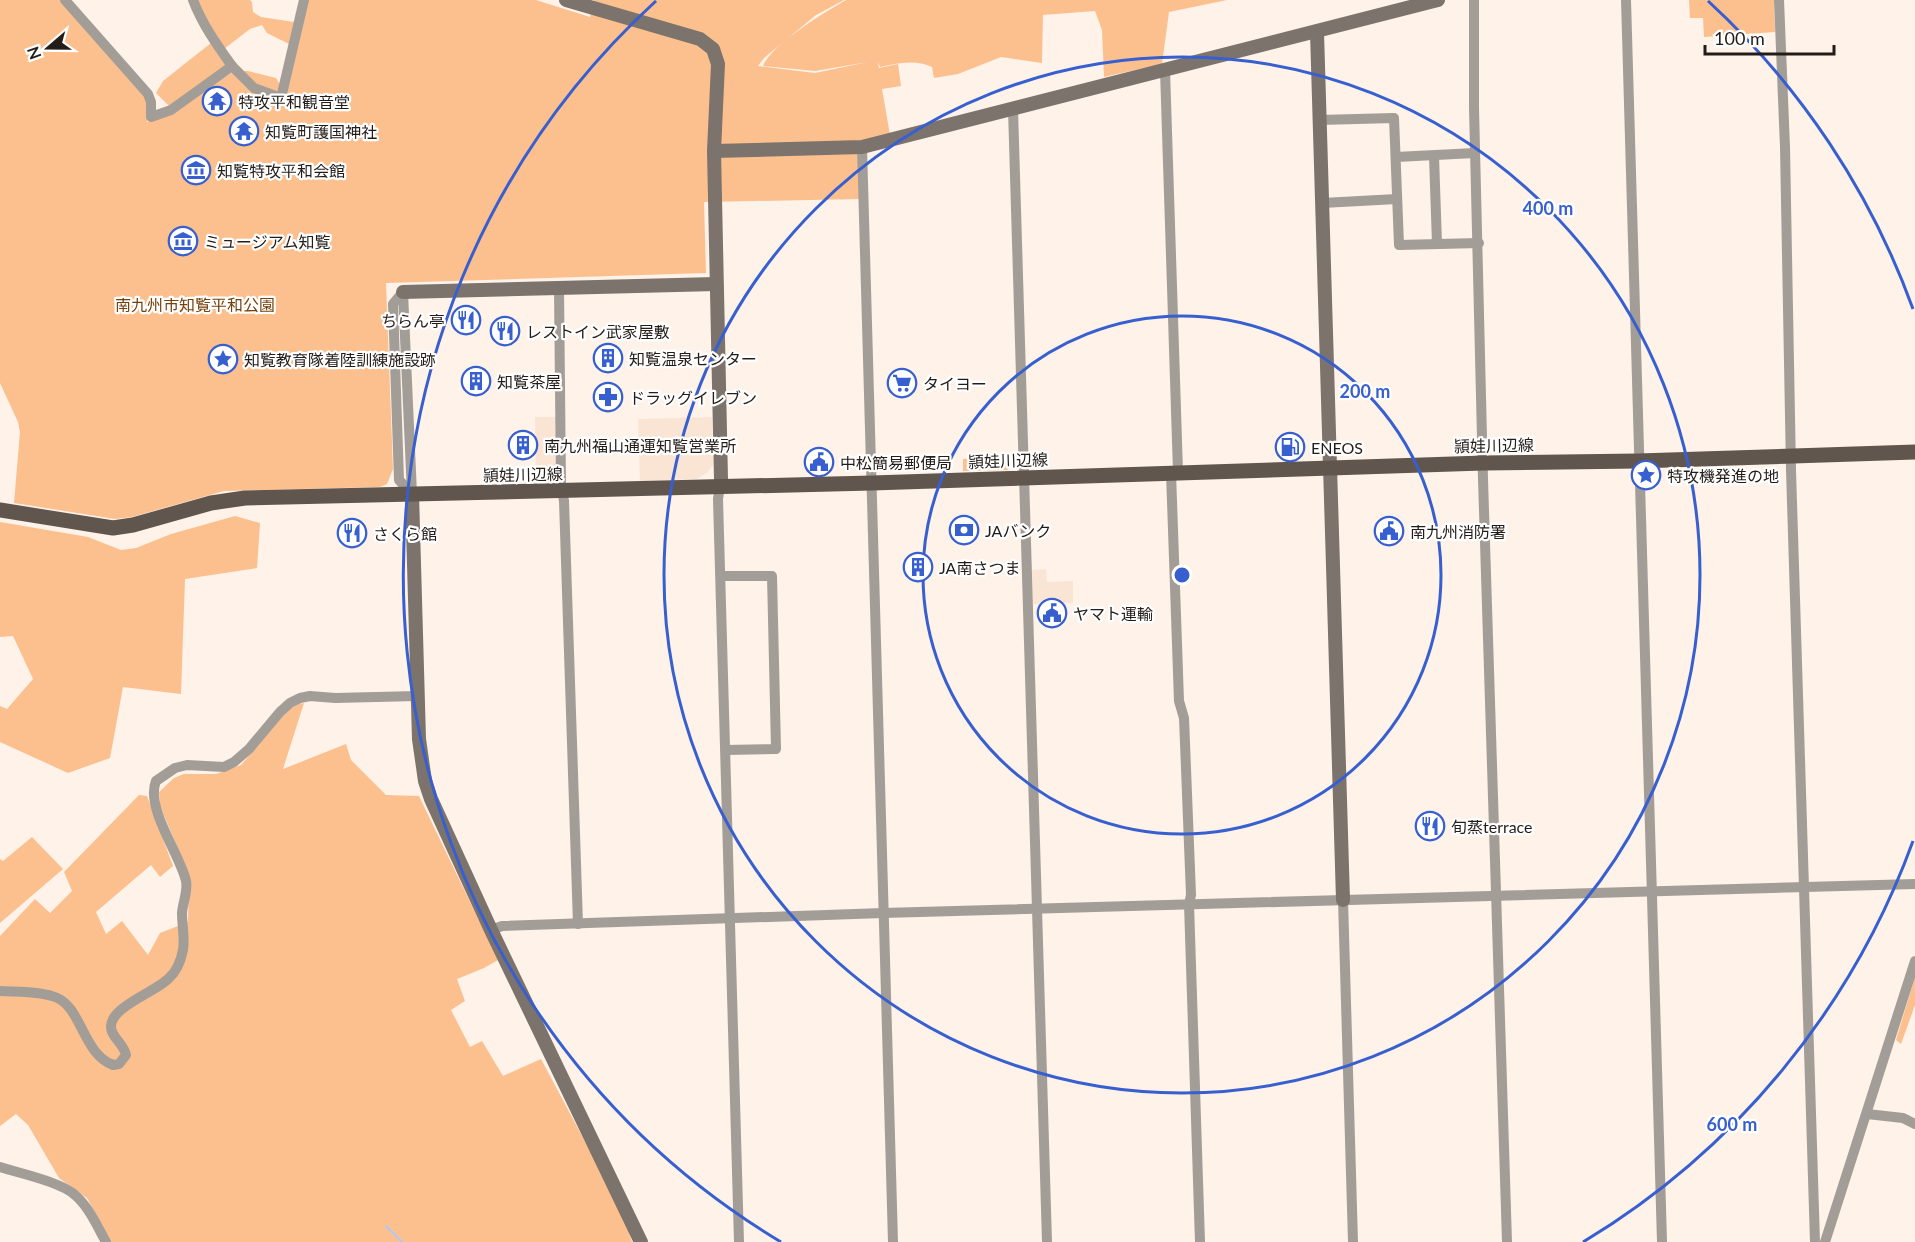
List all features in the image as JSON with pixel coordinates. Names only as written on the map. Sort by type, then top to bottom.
[{"type":"main road","name":"頴娃川辺線","points":[[0,510],[113,528],[133,525],[227,500],[1915,452]]},
{"type":"street","points":[[64,0],[148,94],[151,102],[151,117],[171,110],[232,66]]},
{"type":"street","points":[[193,0],[216,44],[232,66],[254,88],[281,98],[304,0]]},
{"type":"street","points":[[566,0],[589,3],[700,39],[713,49],[718,64],[714,151],[721,479],[717,491],[739,1242]]},
{"type":"street","points":[[714,151],[862,147],[1438,0]]},
{"type":"street","points":[[1474,0],[1475,153],[1483,463],[1508,1242]]},
{"type":"street","points":[[1626,0],[1662,1242]]},
{"type":"street","points":[[1779,0],[1815,1242]]},
{"type":"street","points":[[1317,32],[1353,1242]]},
{"type":"street","points":[[1165,70],[1179,701],[1184,718],[1191,895],[1189,904],[1200,1242]]},
{"type":"street","points":[[1013,109],[1047,1242]]},
{"type":"street","points":[[1319,120],[1394,118],[1399,245],[1479,243]]},
{"type":"street","points":[[862,147],[892,1242]]},
{"type":"street","points":[[1396,157],[1475,153]]},
{"type":"street","points":[[1434,156],[1437,244]]},
{"type":"street","points":[[1322,203],[1397,199]]},
{"type":"street","points":[[641,1242],[491,930],[438,817],[428,790],[419,739],[412,494],[399,480],[393,304],[403,292],[716,284]]},
{"type":"street","points":[[559,288],[562,491],[578,924]]},
{"type":"street","points":[[721,576],[772,576],[776,749],[726,750]]},
{"type":"street","points":[[0,991],[53,996],[63,1001],[97,1056],[113,1065],[119,1064],[126,1054],[125,1048],[112,1032],[112,1019],[117,1011],[170,978],[178,965],[183,948],[182,910],[187,892],[186,880],[178,858],[168,841],[153,795],[156,781],[175,768],[187,765],[224,767],[234,762],[249,749],[280,712],[300,698],[310,696],[335,698],[417,696]]},
{"type":"street","points":[[491,930],[502,926],[883,913],[1915,884]]},
{"type":"street","points":[[1825,1242],[1915,961]]},
{"type":"street","points":[[1867,1114],[1903,1118],[1915,1124]]},
{"type":"street","points":[[0,1167],[62,1187],[74,1194],[84,1205],[106,1242]]},
{"type":"shaded area","points":[[535,417],[556,417],[556,478],[549,484],[536,484]]},
{"type":"shaded area","points":[[712,417],[713,465],[708,472],[697,479],[640,481],[638,419]]},
{"type":"shaded area","points":[[1046,569],[1047,582],[1073,581],[1073,603],[1033,604],[1032,570]]},
{"type":"green space","name":"南九州市知覧平和公園","points":[[0,0],[60,0],[144,95],[147,103],[147,122],[171,113],[234,71],[248,71],[276,78],[281,86],[308,0],[536,0],[590,17],[594,0],[844,0],[816,15],[764,58],[758,66],[815,73],[868,62],[815,71],[763,66],[768,57],[788,39],[813,20],[846,0],[1227,0],[1169,12],[1162,64],[1104,77],[1102,30],[1095,11],[1043,15],[1042,63],[1001,57],[958,74],[934,78],[932,67],[919,63],[906,62],[880,67],[878,62],[879,68],[898,64],[901,86],[882,89],[890,135],[858,142],[860,199],[704,202],[706,273],[386,283],[393,469],[387,484],[380,487],[224,491],[132,517],[115,519],[14,503],[20,432],[18,422],[0,383]]},
{"type":"green space","points":[[197,0],[250,0],[253,12],[261,17],[294,22],[289,44],[267,33],[262,25],[250,29],[224,49],[202,13]]},
{"type":"green space","points":[[1689,0],[1774,0],[1775,32],[1704,37],[1703,18],[1690,18]]},
{"type":"green space","points":[[211,43],[228,66],[170,107],[156,93],[163,81]]},
{"type":"green space","points":[[1003,458],[1008,470],[963,471],[963,459]]},
{"type":"green space","points":[[235,516],[260,523],[257,568],[185,579],[181,694],[123,687],[110,758],[68,773],[0,742],[0,706],[7,709],[33,679],[13,636],[0,637],[0,522],[88,537],[121,550],[136,548],[171,534]]},
{"type":"green space","points":[[304,703],[283,769],[346,744],[351,760],[386,795],[419,796],[498,960],[457,979],[465,1001],[451,1010],[470,1047],[482,1041],[503,1076],[541,1059],[621,1209],[632,1242],[111,1242],[87,1198],[59,1178],[28,1125],[16,1114],[0,1126],[0,936],[35,899],[50,913],[72,891],[64,872],[139,795],[147,796],[173,866],[160,877],[151,865],[96,912],[106,934],[122,921],[148,955],[160,933],[188,922],[189,875],[160,806],[159,792],[174,778],[184,774],[216,774],[241,765],[288,710]]},
{"type":"green space","points":[[32,837],[63,869],[0,923],[0,859],[3,861]]},
{"type":"green space","points":[[1915,977],[1915,1005],[1901,1044],[1896,1040]]},
{"type":"waterway","points":[[386,1226],[402,1242]]},
{"type":"place","name":"特攻平和観音堂","points":[[217,101]]},
{"type":"place","name":"知覧町護国神社","points":[[244,131]]},
{"type":"place","name":"知覧特攻平和会館","points":[[196,170]]},
{"type":"place","name":"ミュージアム知覧","points":[[183,241]]},
{"type":"place","name":"ちらん亭","points":[[466,320]]},
{"type":"place","name":"レストイン武家屋敷","points":[[505,331]]},
{"type":"place","name":"知覧温泉センター","points":[[608,358]]},
{"type":"place","name":"知覧教育隊着陸訓練施設跡","points":[[223,359]]},
{"type":"place","name":"知覧茶屋","points":[[476,381]]},
{"type":"place","name":"タイヨー","points":[[902,383]]},
{"type":"place","name":"ドラッグイレブン","points":[[608,397]]},
{"type":"place","name":"南九州福山通運知覧営業所","points":[[523,445]]},
{"type":"place","name":"ENEOS","points":[[1290,447]]},
{"type":"place","name":"中松簡易郵便局","points":[[819,462]]},
{"type":"place","name":"特攻機発進の地","points":[[1646,475]]},
{"type":"place","name":"JAバンク","points":[[964,530]]},
{"type":"place","name":"南九州消防署","points":[[1389,531]]},
{"type":"place","name":"さくら館","points":[[352,533]]},
{"type":"place","name":"JA南さつま","points":[[918,567]]},
{"type":"place","name":"ヤマト運輸","points":[[1052,613]]},
{"type":"place","name":"旬蒸terrace","points":[[1430,826]]}]
